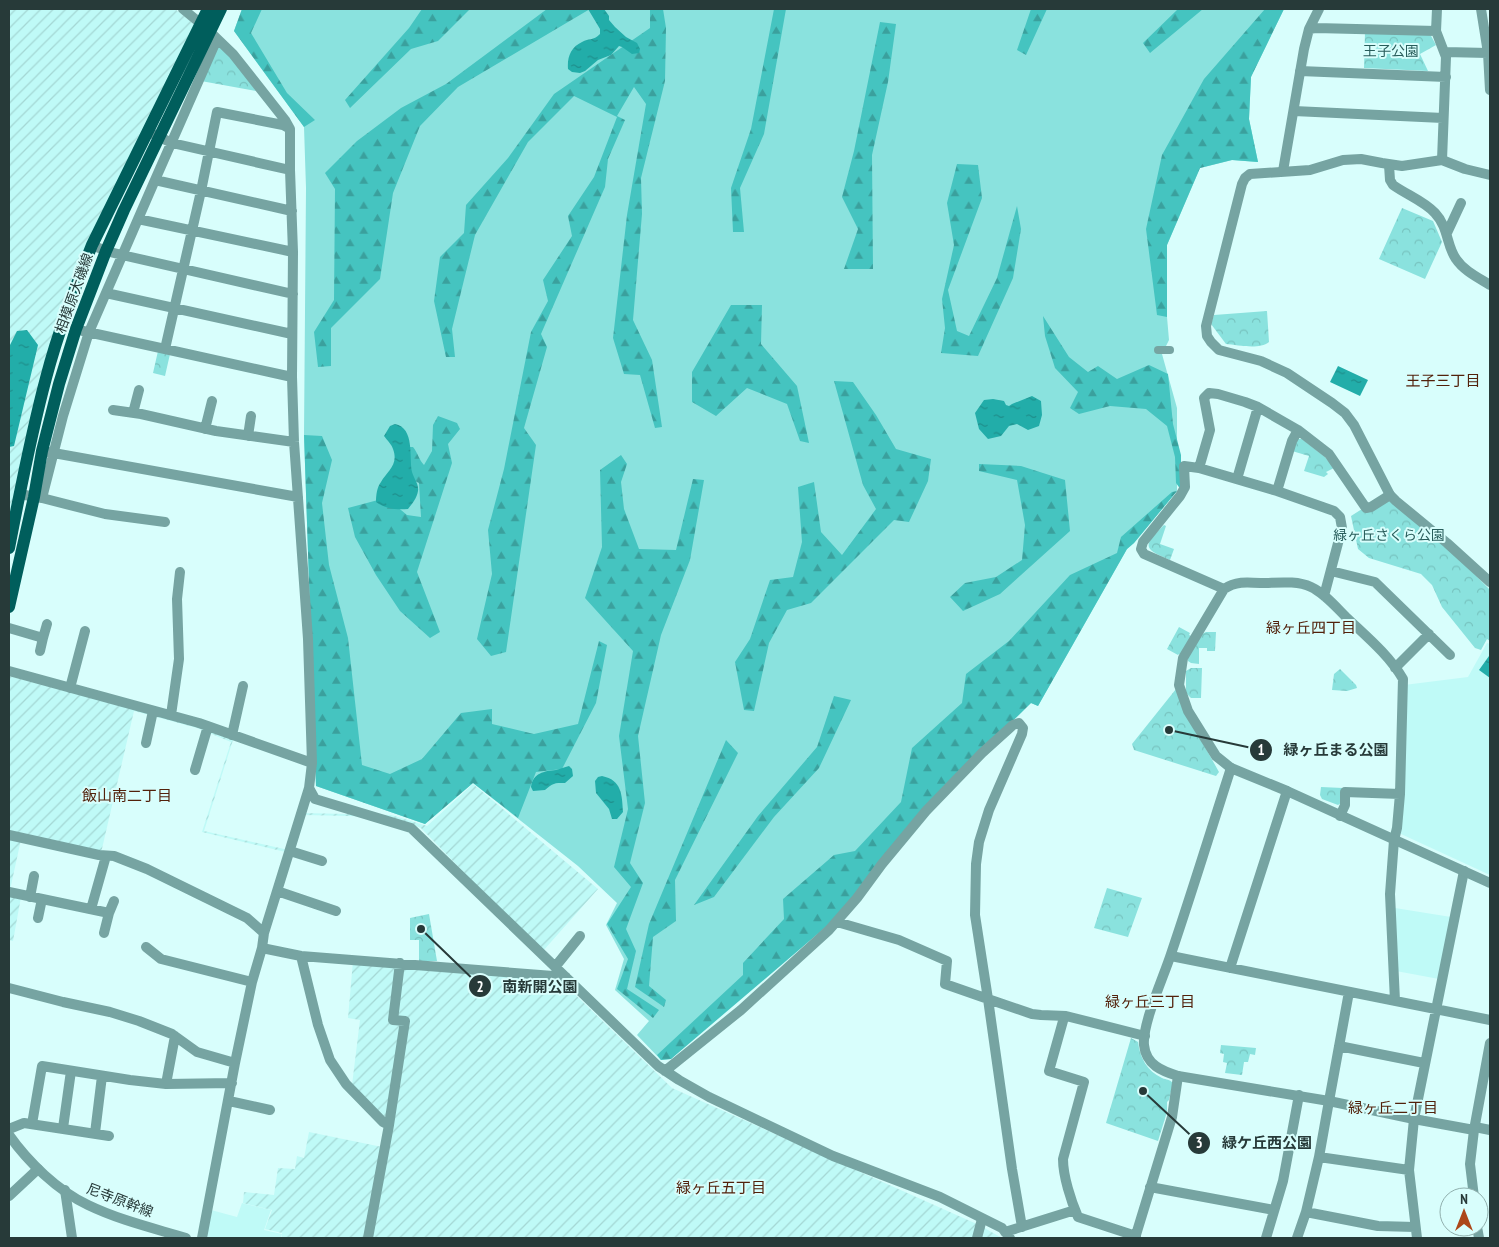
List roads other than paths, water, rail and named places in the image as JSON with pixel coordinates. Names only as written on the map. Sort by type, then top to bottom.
[{"type":"main road","name":"相模原大磯線","points":[[208,9],[209,31]]},
{"type":"main road","name":"相模原大磯線","points":[[9,548],[19,494],[47,376],[63,324],[92,245],[220,9]]},
{"type":"main road","name":"相模原大磯線","points":[[9,607],[38,497],[48,452],[59,384],[76,329],[153,134]]},
{"type":"street","points":[[183,9],[233,54],[290,129],[294,442],[308,639],[312,763],[308,788],[264,933],[262,948],[252,982],[202,1238]]},
{"type":"street","points":[[1283,172],[1300,70],[1309,29],[1319,9]]},
{"type":"street","points":[[1437,9],[1436,31],[1445,52],[1446,77],[1442,160]]},
{"type":"street","points":[[1481,9],[1488,54],[1490,90]]},
{"type":"street","points":[[1309,29],[1436,31]]},
{"type":"street","points":[[209,31],[172,143],[89,332],[63,416],[48,452],[298,497]]},
{"type":"street","points":[[1445,52],[1488,54]]},
{"type":"street","points":[[1300,70],[1446,77]]},
{"type":"street","points":[[165,349],[201,192],[218,107],[290,129]]},
{"type":"street","points":[[1294,111],[1443,118]]},
{"type":"street","points":[[153,134],[172,143],[290,170]]},
{"type":"street","points":[[1490,175],[1465,169],[1442,160],[1402,166],[1361,159],[1343,160],[1310,170],[1250,174],[1242,184],[1206,326],[1206,336],[1219,350],[1261,361],[1287,373],[1332,402],[1345,413],[1354,425],[1390,495],[1490,582]]},
{"type":"street","points":[[1390,165],[1390,180],[1393,185],[1424,203],[1435,213],[1442,222],[1456,259],[1469,271],[1490,285]]},
{"type":"street","points":[[155,180],[201,192],[292,211]]},
{"type":"street","points":[[1447,233],[1461,210]]},
{"type":"street","points":[[138,219],[293,252]]},
{"type":"street","points":[[92,245],[106,251],[182,270],[293,294]]},
{"type":"street","points":[[106,293],[292,334]]},
{"type":"street","points":[[63,324],[76,329],[292,377]]},
{"type":"street","points":[[1158,350],[1170,350]]},
{"type":"street","points":[[133,413],[139,390]]},
{"type":"street","points":[[1199,468],[1210,430],[1204,398],[1209,394],[1218,394],[1258,407],[1298,430],[1329,454],[1366,508],[1371,507],[1390,495]]},
{"type":"street","points":[[206,429],[212,401]]},
{"type":"street","points":[[1237,479],[1258,407]]},
{"type":"street","points":[[113,410],[206,429],[294,442]]},
{"type":"street","points":[[248,436],[251,416]]},
{"type":"street","points":[[1277,491],[1292,441],[1298,430]]},
{"type":"street","points":[[1224,589],[1144,554],[1141,549],[1143,542],[1180,496],[1184,487],[1184,466],[1199,468],[1237,479],[1334,510],[1340,516],[1342,528],[1324,596]]},
{"type":"street","points":[[19,494],[105,514],[158,518]]},
{"type":"street","points":[[1331,571],[1375,582],[1450,655]]},
{"type":"street","points":[[172,715],[179,659],[177,578]]},
{"type":"street","points":[[1394,1001],[1390,894],[1394,840],[1400,794],[1403,680],[1396,668],[1374,644],[1324,596],[1311,587],[1300,584],[1243,582],[1231,584],[1224,589],[1183,658],[1178,685],[1188,711],[1216,756],[1231,768],[1287,791],[1340,816],[1394,840],[1464,871],[1490,883]]},
{"type":"street","points":[[40,651],[47,624]]},
{"type":"street","points":[[9,628],[43,638]]},
{"type":"street","points":[[70,688],[85,631]]},
{"type":"street","points":[[1396,668],[1429,634]]},
{"type":"street","points":[[9,671],[172,715],[312,763]]},
{"type":"street","points":[[232,735],[241,686]]},
{"type":"street","points":[[146,742],[153,711]]},
{"type":"street","points":[[665,1071],[741,1010],[837,922],[926,811],[982,753],[1008,729],[1019,723],[1023,728],[1022,734],[989,810],[979,842],[976,864],[975,915],[1022,1227]]},
{"type":"street","points":[[194,764],[208,726]]},
{"type":"street","points":[[1231,768],[1153,1007],[1144,1046],[1150,1061],[1165,1072],[1178,1076],[1328,1100],[1414,1119],[1490,1130]]},
{"type":"street","points":[[308,788],[315,799],[411,828],[658,1066],[709,1097],[833,1156],[940,1197],[1002,1228],[1008,1235],[1022,1227],[1075,1210]]},
{"type":"street","points":[[1230,968],[1287,791]]},
{"type":"street","points":[[1340,816],[1345,805],[1346,792],[1400,794]]},
{"type":"street","points":[[9,835],[106,856],[114,856],[165,878],[247,918],[264,933]]},
{"type":"street","points":[[290,851],[322,861]]},
{"type":"street","points":[[91,909],[106,856]]},
{"type":"street","points":[[1417,1238],[1409,1170],[1414,1119],[1464,871]]},
{"type":"street","points":[[30,897],[34,876]]},
{"type":"street","points":[[277,891],[326,903],[336,910]]},
{"type":"street","points":[[9,892],[109,913]]},
{"type":"street","points":[[38,918],[42,899]]},
{"type":"street","points":[[104,933],[114,901]]},
{"type":"street","points":[[837,922],[898,940],[947,961],[945,984],[1032,1014],[1062,1016],[1145,1036]]},
{"type":"street","points":[[555,967],[580,936]]},
{"type":"street","points":[[262,948],[301,956],[566,978]]},
{"type":"street","points":[[146,949],[161,959],[252,982]]},
{"type":"street","points":[[301,956],[318,1025],[330,1060],[346,1084],[388,1125]]},
{"type":"street","points":[[1171,956],[1490,1020]]},
{"type":"street","points":[[368,1238],[404,1021],[394,1020],[400,963]]},
{"type":"street","points":[[9,988],[110,1012],[139,1021],[175,1036],[196,1052],[235,1063]]},
{"type":"street","points":[[1297,1238],[1320,1158],[1328,1100],[1349,992]]},
{"type":"street","points":[[1062,1016],[1063,1021],[1049,1071],[1084,1082],[1063,1159],[1063,1167],[1078,1217],[1136,1237],[1172,1117],[1178,1076]]},
{"type":"street","points":[[166,1084],[175,1036]]},
{"type":"street","points":[[1473,1187],[1470,1164],[1474,1128],[1490,1043]]},
{"type":"street","points":[[1339,1046],[1424,1063]]},
{"type":"street","points":[[32,1124],[42,1066],[166,1084],[232,1083]]},
{"type":"street","points":[[63,1128],[71,1071]]},
{"type":"street","points":[[95,1133],[102,1076]]},
{"type":"street","points":[[1266,1238],[1283,1181],[1299,1095]]},
{"type":"street","points":[[229,1101],[267,1107]]},
{"type":"street","points":[[9,1129],[20,1123],[108,1136]]},
{"type":"street","name":"尼寺原幹線","points":[[9,1135],[38,1169],[87,1205],[114,1216],[183,1238]]},
{"type":"street","points":[[1320,1158],[1409,1170]]},
{"type":"street","points":[[9,1196],[38,1169]]},
{"type":"street","points":[[1150,1188],[1274,1210]]},
{"type":"street","points":[[65,1190],[72,1238],[80,1238]]},
{"type":"street","points":[[1306,1212],[1378,1226],[1415,1227]]},
{"type":"street","points":[[977,1238],[982,1219]]},
{"type":"water","points":[[588,9],[604,9],[615,27],[626,37],[637,43],[640,49],[639,53],[632,54],[619,46],[611,55],[598,60],[585,71],[580,73],[572,72],[568,69],[568,60],[572,50],[578,44],[595,38],[600,34],[600,29]]},
{"type":"water","points":[[27,330],[38,345],[14,446],[9,447],[9,347],[17,331]]},
{"type":"water","points":[[1338,366],[1368,380],[1360,396],[1330,382]]},
{"type":"water","points":[[1032,396],[1041,401],[1042,415],[1039,426],[1028,430],[1017,424],[1009,426],[1001,436],[988,439],[979,429],[975,413],[984,400],[1004,401],[1009,406]]},
{"type":"water","points":[[395,424],[406,431],[410,444],[412,472],[418,486],[417,496],[408,509],[391,508],[376,502],[379,486],[392,467],[394,459],[391,444],[384,436],[390,426]]},
{"type":"water","points":[[1490,657],[1490,678],[1479,670]]},
{"type":"water","points":[[569,766],[572,769],[573,776],[565,783],[554,784],[545,790],[533,791],[531,787],[532,782],[537,776],[543,772]]},
{"type":"water","points":[[602,776],[614,781],[620,789],[623,812],[617,819],[612,819],[609,809],[596,793],[595,781],[598,777]]},
{"type":"place","name":"緑ヶ丘まる公園","points":[[1169,730]]},
{"type":"place","name":"南新開公園","points":[[421,929]]},
{"type":"place","name":"緑ケ丘西公園","points":[[1143,1091]]},
{"type":"district","name":"王子三丁目","points":[[1443,380]]},
{"type":"district","name":"緑ヶ丘四丁目","points":[[1311,627]]},
{"type":"district","name":"飯山南二丁目","points":[[127,795]]},
{"type":"district","name":"緑ヶ丘三丁目","points":[[1150,1001]]},
{"type":"district","name":"緑ヶ丘二丁目","points":[[1393,1107]]},
{"type":"district","name":"緑ヶ丘五丁目","points":[[721,1187]]},
{"type":"park label","name":"王子公園","points":[[1391,51]]},
{"type":"park label","name":"緑ヶ丘さくら公園","points":[[1389,535]]}]
